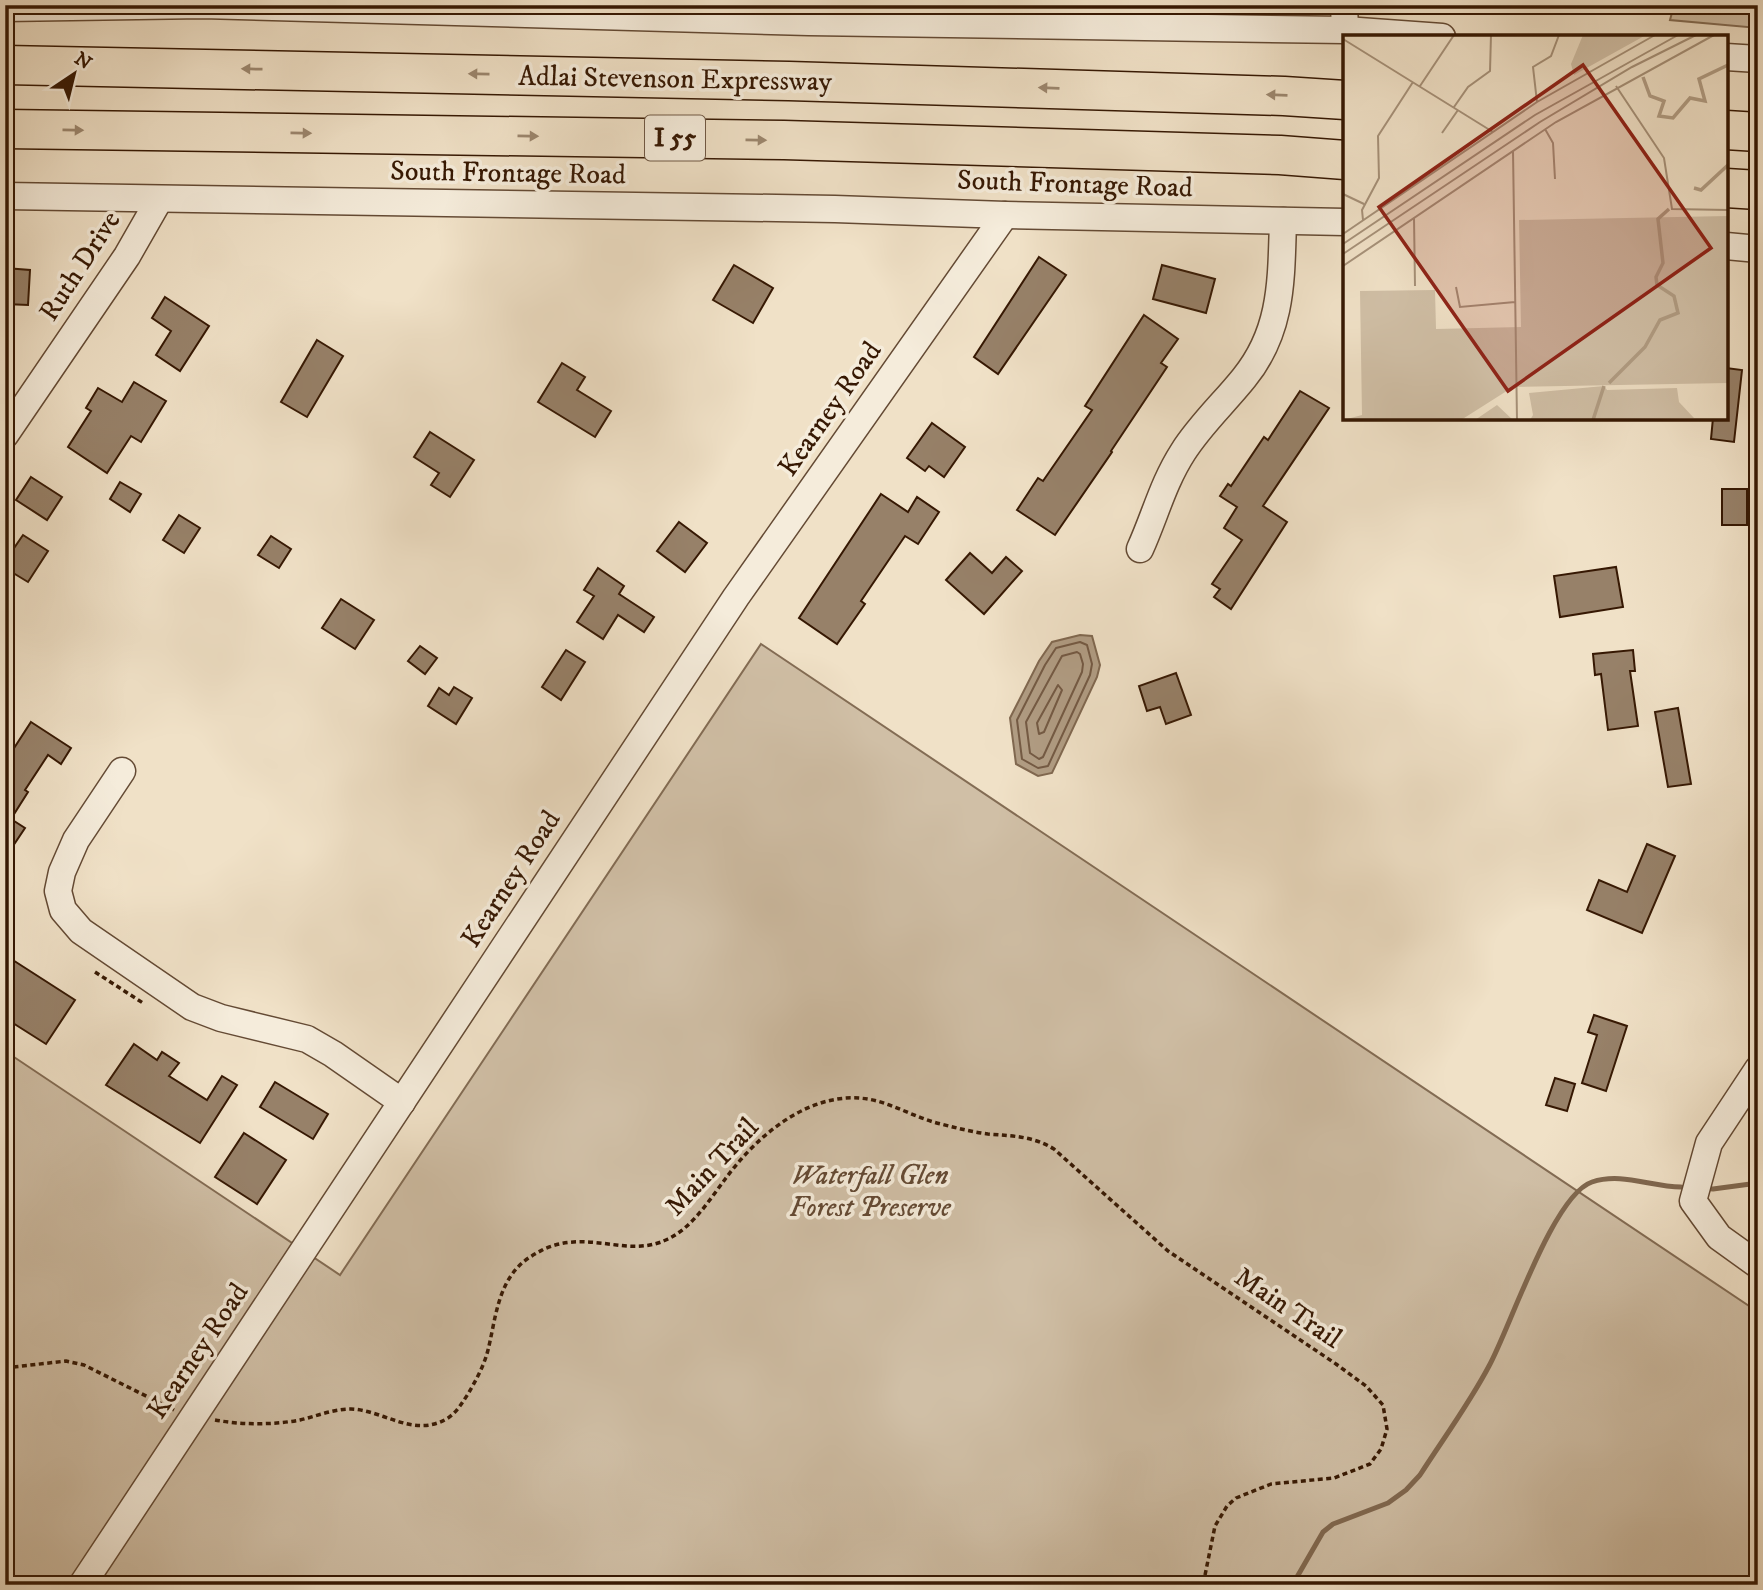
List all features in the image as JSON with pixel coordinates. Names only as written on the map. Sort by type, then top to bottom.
[{"type":"highway","name":"Adlai Stevenson Expressway","points":[[5,65],[802,81],[1270,95],[1343,100]]},
{"type":"highway","name":"I 55","points":[[5,129],[785,140],[1266,154],[1343,160]]},
{"type":"highway","points":[[1728,130],[1758,132]]},
{"type":"highway","points":[[1728,188],[1758,190]]},
{"type":"street","points":[[5,8],[203,5],[546,16],[1344,18],[1431,35]]},
{"type":"street","points":[[1728,57],[1758,59]]},
{"type":"street","name":"South Frontage Road","points":[[5,196],[835,209],[1343,222]]},
{"type":"street","name":"Ruth Drive","points":[[5,435],[127,256],[159,200]]},
{"type":"street","name":"Kearney Road","points":[[82,1585],[736,597],[1005,215]]},
{"type":"street","points":[[1140,549],[1170,473],[1200,428],[1254,366],[1272,331],[1280,296],[1283,221]]},
{"type":"street","points":[[1728,246],[1758,249]]},
{"type":"street","points":[[122,771],[76,840],[62,872],[58,891],[63,910],[81,931],[192,1007],[221,1018],[307,1040],[402,1102]]},
{"type":"street","points":[[1758,1069],[1709,1143],[1693,1201],[1719,1237],[1758,1265]]},
{"type":"path","points":[[95,972],[148,1006]]},
{"type":"path","name":"Main Trail","points":[[5,1368],[66,1361],[85,1365],[162,1406],[223,1422],[296,1420],[331,1410],[354,1409],[391,1421],[419,1426],[431,1425],[448,1418],[459,1408],[483,1364],[506,1283],[518,1266],[533,1255],[569,1241],[589,1240],[638,1247],[668,1240],[693,1219],[761,1136],[805,1109],[826,1101],[850,1097],[875,1101],[958,1129],[1041,1141],[1054,1149],[1168,1251],[1336,1364],[1366,1386],[1383,1405],[1387,1429],[1381,1449],[1370,1464],[1334,1478],[1271,1484],[1236,1498],[1227,1506],[1215,1526],[1203,1585]]},
{"type":"path","points":[[5,1580],[47,1585]]},
{"type":"green space","points":[[1674,5],[1758,5],[1758,28],[1670,20]]},
{"type":"green space","name":"Waterfall Glen Forest Preserve","points":[[761,644],[1758,1312],[1758,1585],[5,1585],[5,1051],[340,1275]]},
{"type":"water","points":[[1080,635],[1092,636],[1100,665],[1097,677],[1052,773],[1038,776],[1016,764],[1010,718],[1039,661],[1052,642]]},
{"type":"building","points":[[1039,257],[1066,275],[998,374],[974,357]]},
{"type":"building","points":[[734,265],[773,288],[753,323],[713,300]]},
{"type":"building","points":[[1162,265],[1215,279],[1206,313],[1153,299]]},
{"type":"building","points":[[5,268],[30,270],[28,305],[5,304]]},
{"type":"building","points":[[165,297],[209,326],[180,371],[156,355],[171,331],[152,318]]},
{"type":"building","points":[[1144,315],[1178,339],[1161,363],[1167,367],[1055,535],[1017,510],[1038,478],[1043,481],[1092,410],[1085,406]]},
{"type":"building","points":[[317,340],[343,356],[307,417],[281,402]]},
{"type":"building","points":[[562,363],[585,377],[577,390],[611,411],[595,437],[538,402]]},
{"type":"building","points":[[1728,368],[1742,370],[1734,442],[1711,439],[1713,420],[1728,420]]},
{"type":"building","points":[[134,382],[166,401],[141,442],[131,436],[107,473],[68,447],[91,411],[86,408],[98,388],[122,402]]},
{"type":"building","points":[[1300,391],[1329,408],[1263,506],[1287,522],[1231,609],[1214,597],[1220,589],[1212,584],[1242,540],[1224,528],[1237,507],[1220,496],[1228,484],[1231,486],[1264,437],[1268,440]]},
{"type":"building","points":[[932,423],[965,447],[944,477],[929,466],[925,471],[907,458]]},
{"type":"building","points":[[430,432],[474,460],[450,497],[431,485],[439,473],[414,457]]},
{"type":"building","points":[[31,477],[62,497],[47,520],[16,500]]},
{"type":"building","points":[[120,482],[141,494],[130,512],[110,499]]},
{"type":"building","points":[[1722,489],[1747,489],[1747,525],[1722,525]]},
{"type":"building","points":[[881,494],[908,512],[917,497],[939,512],[918,544],[905,536],[861,601],[865,604],[837,644],[799,618]]},
{"type":"building","points":[[179,515],[200,528],[184,553],[163,540]]},
{"type":"building","points":[[679,522],[707,543],[685,572],[657,551]]},
{"type":"building","points":[[23,535],[48,551],[28,582],[5,568],[5,542],[14,548]]},
{"type":"building","points":[[271,536],[291,549],[279,568],[258,555]]},
{"type":"building","points":[[970,553],[992,573],[1006,557],[1022,571],[984,614],[946,580]]},
{"type":"building","points":[[1616,567],[1623,607],[1560,617],[1554,576]]},
{"type":"building","points":[[598,568],[624,586],[619,594],[654,617],[644,632],[618,615],[603,639],[577,622],[594,596],[584,590]]},
{"type":"building","points":[[341,599],[374,620],[355,649],[322,628]]},
{"type":"building","points":[[420,646],[437,658],[425,674],[408,661]]},
{"type":"building","points":[[566,650],[585,662],[561,700],[542,687]]},
{"type":"building","points":[[1633,650],[1635,671],[1630,671],[1638,726],[1608,730],[1601,674],[1595,675],[1593,654]]},
{"type":"building","points":[[1176,673],[1191,715],[1166,724],[1160,707],[1147,711],[1139,686]]},
{"type":"building","points":[[454,687],[472,698],[456,724],[428,706],[439,688],[449,695]]},
{"type":"building","points":[[1678,708],[1691,784],[1668,787],[1655,712]]},
{"type":"building","points":[[31,722],[71,748],[61,764],[48,755],[25,790],[28,792],[11,819],[25,828],[5,858],[5,762]]},
{"type":"building","points":[[1647,844],[1675,856],[1642,933],[1587,910],[1599,880],[1627,892]]},
{"type":"building","points":[[5,955],[75,1000],[46,1044],[5,1018]]},
{"type":"building","points":[[1594,1015],[1627,1026],[1606,1091],[1582,1083],[1597,1035],[1588,1032]]},
{"type":"building","points":[[134,1044],[157,1060],[162,1052],[179,1063],[169,1076],[207,1100],[222,1076],[237,1085],[200,1143],[106,1085]]},
{"type":"building","points":[[1555,1078],[1575,1084],[1567,1111],[1546,1105]]},
{"type":"building","points":[[275,1082],[328,1114],[313,1139],[260,1107]]},
{"type":"building","points":[[244,1133],[286,1160],[257,1204],[215,1177]]},
{"type":"waterway","points":[[1298,1585],[1297,1577],[1323,1532],[1333,1524],[1388,1503],[1420,1475],[1481,1380],[1548,1236],[1577,1192],[1592,1182],[1603,1179],[1625,1179],[1681,1187]]},
{"type":"waterway","points":[[1703,1188],[1758,1183]]}]
